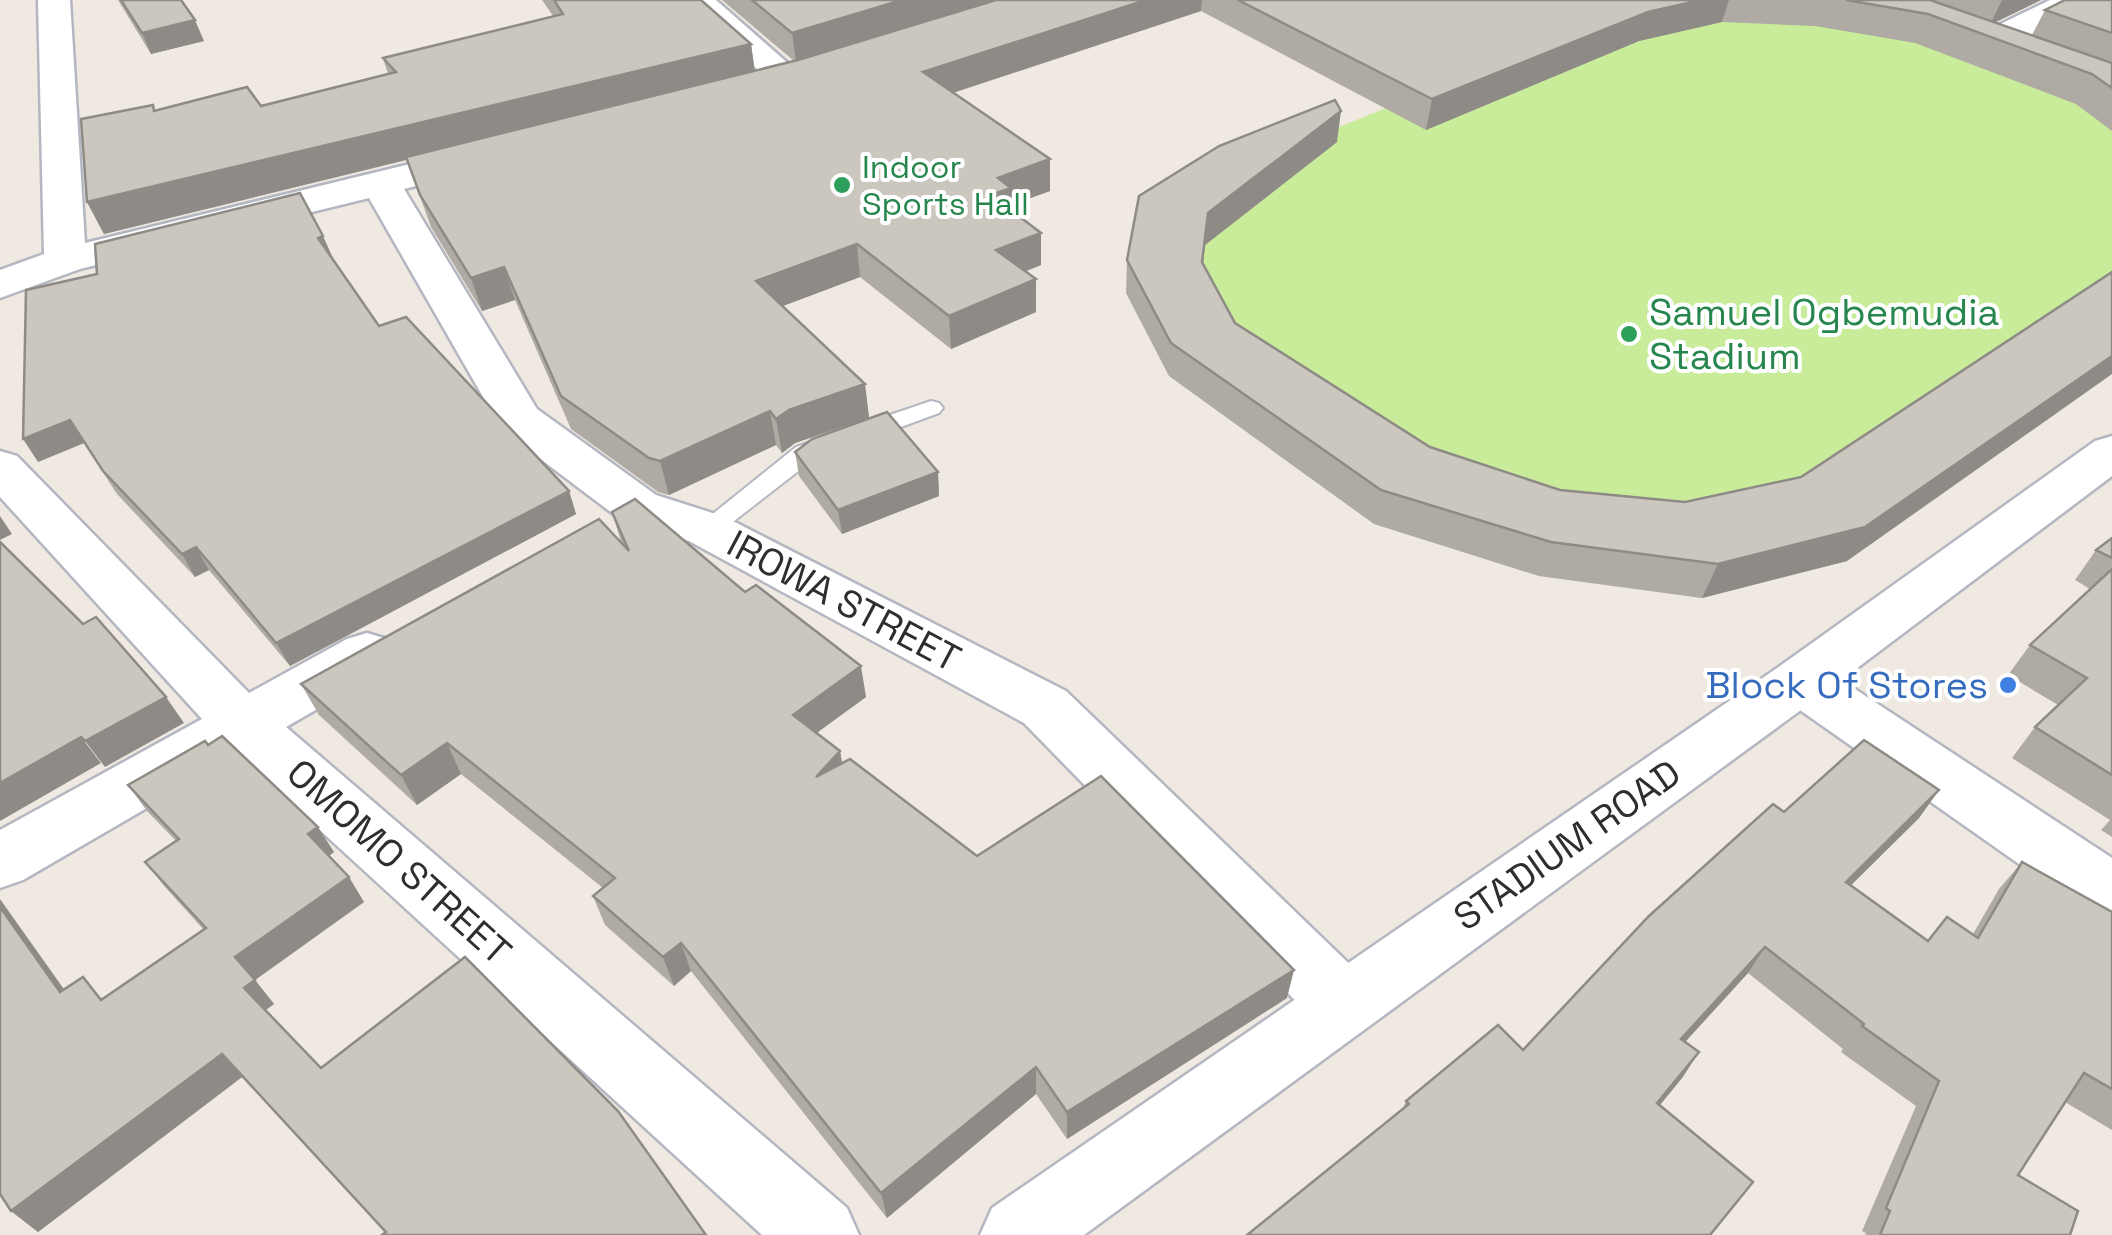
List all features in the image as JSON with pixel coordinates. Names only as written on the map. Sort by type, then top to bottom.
[{"type":"street","points":[[696,0],[789,80]]},
{"type":"street","points":[[1994,40],[2075,0]]},
{"type":"street","points":[[62,2],[65,260]]},
{"type":"street","points":[[1961,28],[2028,52]]},
{"type":"street","points":[[752,89],[826,68]]},
{"type":"street","points":[[0,285],[65,260],[455,165]]},
{"type":"street","name":"IROWA STREET","points":[[381,184],[519,419],[638,508],[707,529],[1045,707],[1344,1003]]},
{"type":"street","name":"STADIUM ROAD","points":[[1019,1235],[1800,680],[2112,452]]},
{"type":"street","name":"OMOMO STREET","points":[[0,467],[241,722],[820,1235]]},
{"type":"street","points":[[586,536],[638,508]]},
{"type":"street","points":[[0,862],[241,722],[414,629]]},
{"type":"street","points":[[1800,680],[2112,894]]},
{"type":"lane","points":[[707,529],[805,453],[931,408]]},
{"type":"green space","name":"Samuel Ogbemudia Stadium","points":[[1816,4],[1928,25],[2112,93],[2112,374],[1847,561],[1702,598],[1539,576],[1374,524],[1169,376],[1126,293],[1138,228],[1216,177],[1603,20]]},
{"type":"building","points":[[121,0],[181,0],[195,20],[142,33]]},
{"type":"building","points":[[554,0],[701,0],[751,44],[87,202],[81,119],[153,105],[154,111],[247,87],[261,106],[396,72],[383,58],[563,14]]},
{"type":"building","points":[[752,0],[902,0],[792,33]]},
{"type":"building","points":[[996,0],[1146,0],[923,72],[1050,159],[998,178],[1011,188],[991,195],[1041,233],[996,250],[1036,279],[949,316],[857,244],[756,281],[865,384],[789,410],[776,419],[770,411],[660,461],[649,458],[561,396],[504,267],[471,278],[420,195],[406,157],[798,60]]},
{"type":"building","points":[[1238,0],[1701,0],[1648,12],[1432,99]]},
{"type":"building","points":[[1846,0],[1930,0],[2112,63],[2112,88],[2092,74],[1928,14]]},
{"type":"building","points":[[2065,0],[2112,0],[2112,33],[2045,10]]},
{"type":"building","points":[[1335,100],[1341,111],[1208,213],[1202,262],[1235,323],[1430,447],[1560,490],[1685,502],[1801,477],[2112,272],[2112,356],[1865,527],[1718,564],[1551,542],[1381,490],[1171,343],[1127,260],[1139,196],[1219,146]]},
{"type":"building","points":[[300,193],[323,236],[318,238],[379,326],[406,317],[569,491],[276,643],[196,547],[182,554],[103,471],[70,420],[23,439],[26,290],[97,274],[95,244]]},
{"type":"building","points":[[887,412],[938,472],[838,510],[795,452],[812,439]]},
{"type":"building","points":[[635,499],[745,592],[756,585],[861,666],[793,715],[840,751],[816,777],[850,759],[977,856],[1101,776],[1294,970],[1067,1112],[1036,1067],[881,1193],[681,943],[663,957],[593,896],[615,878],[447,743],[401,775],[301,684],[599,519],[629,551],[612,512]]},
{"type":"building","points":[[2112,538],[2112,558],[2096,550]]},
{"type":"building","points":[[0,542],[83,624],[96,617],[166,697],[85,741],[81,737],[0,783]]},
{"type":"building","points":[[2112,569],[2112,775],[2035,727],[2087,678],[2030,645]]},
{"type":"building","points":[[222,736],[318,827],[308,834],[349,877],[235,957],[255,980],[244,988],[321,1068],[465,957],[618,1111],[706,1235],[382,1235],[386,1232],[222,1054],[11,1211],[0,1194],[0,907],[60,992],[83,977],[101,1000],[206,928],[145,862],[179,839],[128,785],[205,741],[208,745]]},
{"type":"building","points":[[1864,740],[1939,790],[1846,882],[1928,941],[1947,917],[1978,938],[2022,862],[2112,912],[2112,1089],[2084,1073],[2018,1175],[2078,1211],[2070,1235],[1880,1235],[1890,1211],[1886,1208],[1939,1081],[1862,1026],[1765,947],[1681,1039],[1699,1052],[1657,1103],[1753,1182],[1710,1235],[1247,1235],[1409,1104],[1406,1101],[1498,1025],[1523,1050],[1649,916],[1773,804],[1784,812]]},
{"type":"place","name":"Indoor Sports Hall","points":[[842,185]]},
{"type":"place","name":"Samuel Ogbemudia Stadium","points":[[1629,334]]},
{"type":"place","name":"Block Of Stores","points":[[2008,685]]}]
